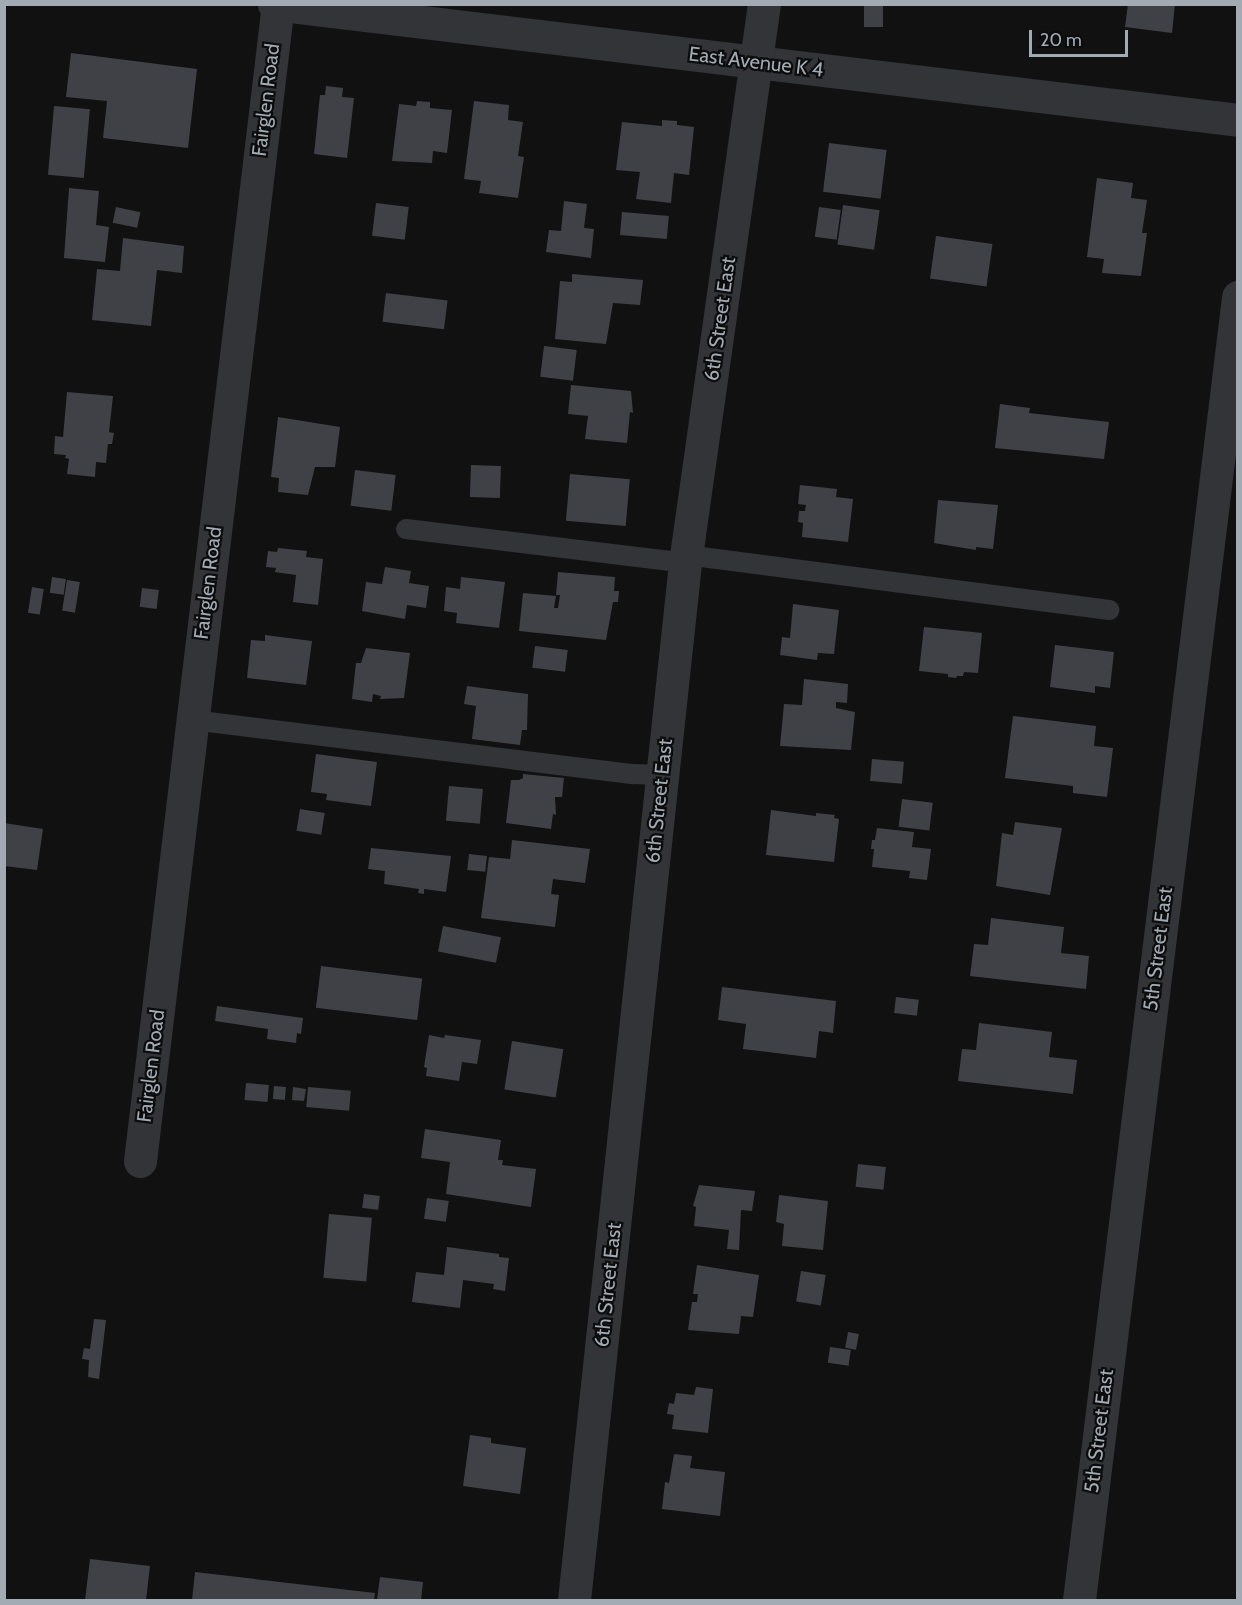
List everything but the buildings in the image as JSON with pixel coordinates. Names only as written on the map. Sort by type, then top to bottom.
[{"type":"street","name":"6th Street East","points":[[574,1600],[685,559],[764,4]]},
{"type":"street","name":"East Avenue K 4","points":[[277,5],[1238,120]]},
{"type":"street","name":"Fairglen Road","points":[[140,1161],[277,5]]},
{"type":"street","name":"5th Street East","points":[[1079,1600],[1238,297]]},
{"type":"lane","points":[[406,529],[685,559],[1110,610]]},
{"type":"lane","points":[[192,720],[634,774],[662,775]]}]
